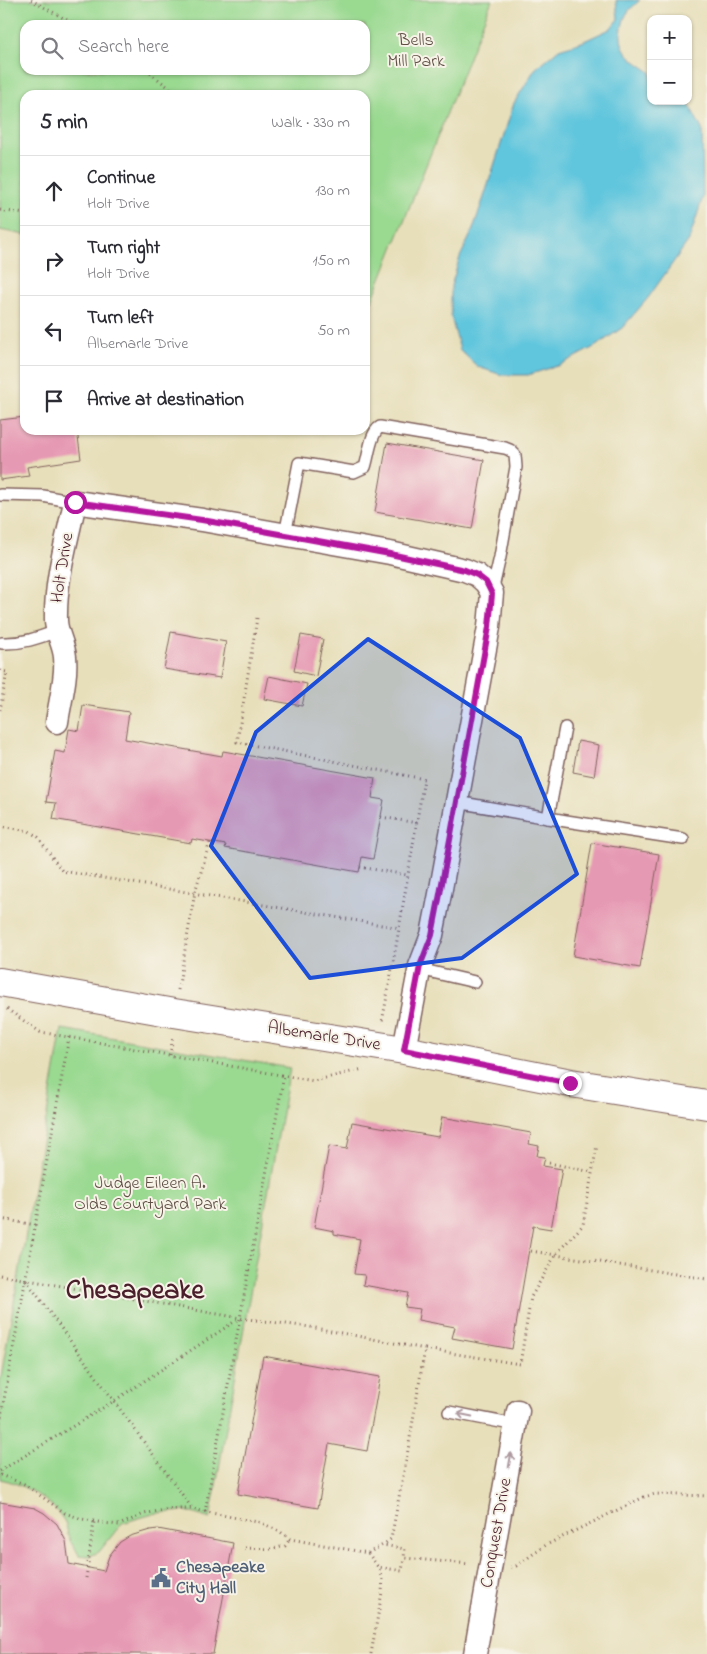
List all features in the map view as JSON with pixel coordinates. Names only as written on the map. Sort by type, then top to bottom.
[{"type":"street","points":[[75,502],[143,511],[390,554],[465,570],[477,575],[486,582],[492,594],[489,627],[432,935],[419,969],[404,1050]]},
{"type":"street","name":"Holt Drive","points":[[57,722],[66,668],[65,654],[57,631],[58,579],[75,502]]},
{"type":"street","name":"Albemarle Drive","points":[[0,982],[404,1050],[579,1084],[707,1105]]},
{"type":"street","name":"Conquest Drive","points":[[476,1650],[517,1418]]},
{"type":"lane","points":[[284,535],[299,463],[354,472],[358,471],[365,467],[373,435],[380,427],[505,448],[515,455],[516,467],[492,594]]},
{"type":"lane","points":[[0,495],[43,496],[75,502]]},
{"type":"lane","points":[[2,643],[14,644],[28,641],[57,631]]},
{"type":"lane","points":[[548,818],[564,728]]},
{"type":"lane","points":[[457,802],[683,839]]},
{"type":"lane","points":[[419,969],[475,982]]},
{"type":"lane","points":[[449,1412],[517,1418]]},
{"type":"path","points":[[31,0],[67,20]]},
{"type":"path","points":[[153,75],[172,90]]},
{"type":"path","points":[[0,210],[20,213]]},
{"type":"path","points":[[0,1004],[40,1032],[314,1080],[374,1066],[400,928],[407,875],[424,779],[237,742],[257,618]]},
{"type":"path","points":[[0,671],[7,672],[0,710]]},
{"type":"path","points":[[381,817],[416,823]]},
{"type":"path","points":[[0,826],[29,831],[38,837],[62,871],[400,928]]},
{"type":"path","points":[[170,1055],[174,1012],[195,892],[210,842]]},
{"type":"path","points":[[360,867],[407,875]]},
{"type":"path","points":[[0,1422],[70,1037]]},
{"type":"path","points":[[205,1512],[284,1075]]},
{"type":"path","points":[[0,1275],[240,1318],[520,1364],[532,1297],[556,1254],[583,1225],[597,1145]]},
{"type":"path","points":[[549,1163],[592,1172]]},
{"type":"path","points":[[0,1219],[36,1225]]},
{"type":"path","points":[[532,1251],[707,1279]]},
{"type":"path","points":[[26,1280],[192,1509]]},
{"type":"path","points":[[0,1471],[114,1401],[240,1318]]},
{"type":"path","points":[[0,1476],[24,1484],[66,1513],[82,1520],[119,1525],[144,1514],[169,1509],[192,1509],[262,1523],[290,1539],[368,1553],[391,1539],[425,1349]]},
{"type":"path","points":[[404,1558],[491,1566],[516,1566],[546,1545],[603,1516],[655,1494],[707,1496]]},
{"type":"path","points":[[86,1578],[94,1522]]},
{"type":"path","points":[[246,1548],[272,1549],[285,1546],[290,1539]]},
{"type":"path","points":[[378,1567],[402,1571],[405,1549],[383,1545]]},
{"type":"path","points":[[368,1553],[383,1578],[371,1654]]},
{"type":"highlighted area","points":[[368,639],[520,738],[577,874],[462,958],[310,978],[211,846],[256,732]]},
{"type":"green space","name":"Bells Mill Park","points":[[0,0],[492,0],[372,301],[370,301],[370,90],[20,90],[20,234],[0,230]]},
{"type":"green space","name":"Judge Eileen A. Olds Courtyard Park","points":[[62,1029],[290,1068],[210,1519],[186,1511],[157,1513],[122,1523],[99,1552],[89,1556],[79,1555],[70,1540],[64,1521],[51,1505],[26,1488],[0,1479],[0,1382]]},
{"type":"water","points":[[616,0],[640,0],[625,17],[621,41],[626,52],[647,69],[647,105],[689,105],[702,129],[703,197],[689,240],[648,298],[622,328],[596,346],[560,365],[528,375],[502,375],[478,367],[460,350],[451,317],[451,286],[460,257],[472,232],[514,103],[535,69],[559,49],[582,42],[610,29],[618,19]]},
{"type":"building","points":[[20,418],[20,435],[78,435],[81,459],[27,467],[29,476],[0,480],[0,420]]},
{"type":"building","points":[[387,443],[484,460],[472,529],[375,512]]},
{"type":"building","points":[[171,632],[226,642],[220,678],[164,669]]},
{"type":"building","points":[[301,635],[323,639],[316,676],[294,671]]},
{"type":"building","points":[[269,676],[307,684],[302,706],[264,699]]},
{"type":"building","points":[[83,705],[129,712],[125,739],[222,756],[223,751],[375,778],[372,798],[384,800],[373,859],[362,857],[359,872],[225,848],[226,845],[192,839],[191,843],[53,819],[56,803],[46,802],[55,751],[65,753],[69,729],[79,731]]},
{"type":"building","points":[[578,741],[599,745],[594,776],[573,772]]},
{"type":"building","points":[[592,843],[659,854],[640,968],[573,956]]},
{"type":"building","points":[[442,1117],[531,1133],[529,1144],[539,1146],[537,1156],[545,1157],[543,1166],[562,1169],[551,1229],[533,1226],[512,1349],[452,1338],[455,1327],[418,1320],[420,1309],[405,1307],[408,1293],[363,1285],[365,1275],[354,1274],[360,1239],[334,1234],[334,1231],[314,1227],[329,1146],[347,1149],[352,1122],[438,1137]]},
{"type":"building","points":[[263,1356],[380,1377],[367,1451],[329,1444],[318,1508],[238,1494]]},
{"type":"building","name":"Chesapeake City Hall","points":[[0,1502],[35,1508],[44,1513],[57,1524],[66,1541],[69,1564],[104,1571],[109,1556],[120,1542],[130,1536],[150,1530],[158,1529],[233,1543],[213,1654],[0,1654]]},
{"type":"place","name":"Chesapeake City Hall","points":[[161,1578]]},
{"type":"district","name":"Chesapeake","points":[[135,1291]]},
{"type":"route","points":[[75,502],[202,520],[443,564],[477,575],[486,582],[492,594],[489,627],[432,935],[420,966],[404,1050],[570,1083]]}]
